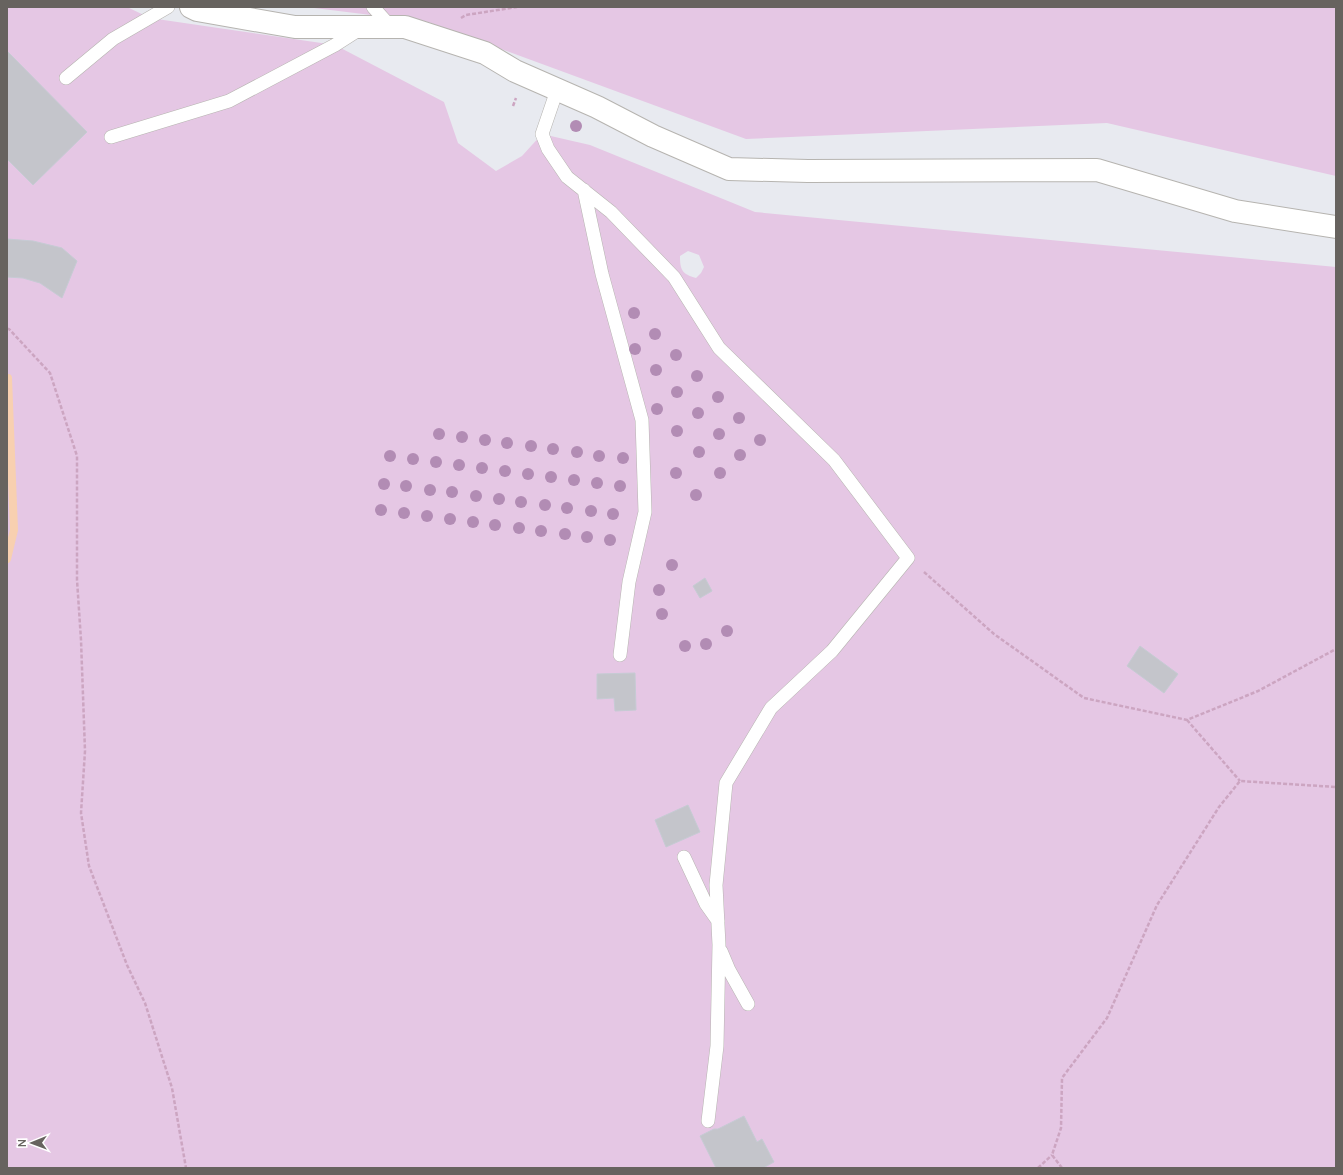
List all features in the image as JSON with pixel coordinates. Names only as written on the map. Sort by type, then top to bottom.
[{"type":"street","points":[[191,7],[197,10],[295,27],[405,27],[485,53],[515,71],[597,107],[653,136],[729,169],[808,171],[1097,170],[1235,211],[1336,227]]},
{"type":"lane","points":[[66,78],[113,39],[168,7]]},
{"type":"lane","points":[[373,7],[391,26]]},
{"type":"lane","points":[[111,138],[229,101],[335,45],[363,27]]},
{"type":"lane","points":[[557,90],[542,134],[548,149],[567,177],[611,212],[674,278],[719,348],[834,460],[908,558],[832,651],[772,708],[726,783],[716,885],[719,945],[717,1046],[708,1121]]},
{"type":"lane","points":[[584,190],[602,274],[642,420],[646,512],[629,582],[620,655]]},
{"type":"lane","points":[[684,857],[706,904],[718,921]]},
{"type":"lane","points":[[719,945],[729,970],[748,1004]]},
{"type":"path","points":[[438,38],[449,26],[466,15],[517,7]]},
{"type":"path","points":[[7,329],[9,328],[50,373],[77,456],[77,580],[85,751],[81,813],[89,866],[127,965],[145,1003],[172,1088],[186,1168]]},
{"type":"path","points":[[908,558],[994,634],[1084,698],[1187,720],[1258,691],[1336,650]]},
{"type":"path","points":[[1187,720],[1240,781],[1336,787]]},
{"type":"path","points":[[1038,1168],[1052,1155],[1062,1128],[1062,1078],[1107,1018],[1158,905],[1219,807],[1240,781]]},
{"type":"path","points":[[1052,1155],[1062,1168]]},
{"type":"shaded area","points":[[7,7],[127,7],[150,18],[335,45],[444,102],[458,143],[496,171],[522,156],[542,134],[590,145],[755,212],[1336,267],[1336,1168],[7,1168]],"holes":[[[688,251],[699,255],[704,267],[696,278],[683,271],[681,268],[680,256]]]},
{"type":"shaded area","points":[[306,7],[1336,7],[1336,176],[1107,123],[746,139],[428,22]]},
{"type":"building","points":[[7,51],[87,132],[33,185],[7,159]]},
{"type":"building","points":[[7,239],[33,241],[62,248],[77,261],[62,298],[40,283],[23,278],[7,277]]},
{"type":"building","points":[[705,578],[712,591],[700,598],[693,586]]},
{"type":"building","points":[[1140,646],[1178,674],[1164,693],[1127,666]]},
{"type":"building","points":[[635,673],[636,710],[615,711],[614,698],[597,699],[597,674]]},
{"type":"building","points":[[688,805],[700,832],[666,847],[655,820]]},
{"type":"building","points":[[744,1116],[757,1142],[762,1139],[774,1162],[763,1168],[716,1168],[700,1136]]},
{"type":"waterway","points":[[7,559],[14,530],[8,378]]}]
